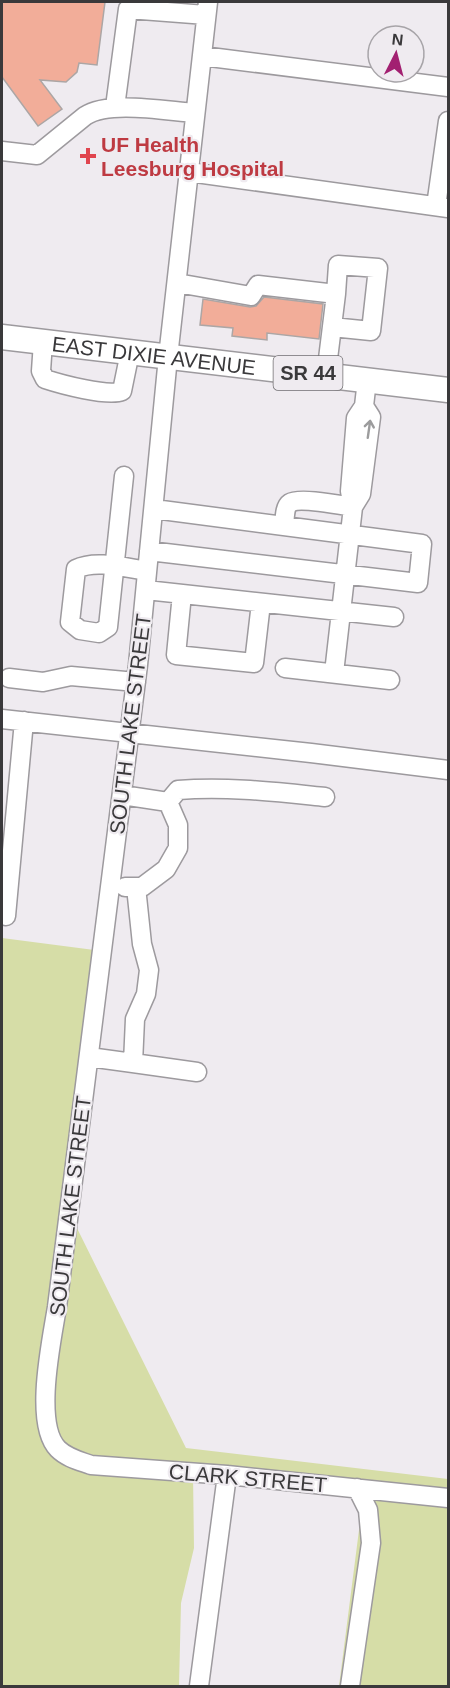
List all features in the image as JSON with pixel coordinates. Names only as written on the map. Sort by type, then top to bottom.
[{"type":"main road","name":"EAST DIXIE AVENUE","points":[[2,337],[448,390]]},
{"type":"street","points":[[115,107],[128,9],[169,6],[207,8]]},
{"type":"street","name":"SOUTH LAKE STREET","points":[[54,1444],[46,1420],[45,1392],[48,1363],[130,734],[168,357],[207,8]]},
{"type":"street","points":[[202,56],[448,87]]},
{"type":"street","points":[[2,151],[37,155],[92,111],[115,107],[195,113]]},
{"type":"street","points":[[189,172],[442,207],[448,121]]},
{"type":"street","points":[[326,375],[338,265],[378,268],[371,331],[332,327]]},
{"type":"street","points":[[177,283],[251,296],[258,285],[336,294]]},
{"type":"street","points":[[43,342],[41,371],[45,379],[104,392],[122,391],[130,352]]},
{"type":"street","points":[[334,673],[353,507],[350,491],[358,471],[356,418],[364,406],[367,380]]},
{"type":"street","points":[[124,476],[115,567],[147,571]]},
{"type":"street","points":[[284,526],[286,509],[293,502],[309,501],[353,507]]},
{"type":"street","points":[[149,551],[418,583],[422,544],[154,509]]},
{"type":"street","points":[[146,590],[394,617]]},
{"type":"street","points":[[182,594],[176,655],[254,663],[261,603]]},
{"type":"street","points":[[285,668],[390,680]]},
{"type":"street","points":[[9,678],[43,682],[71,676],[136,682]]},
{"type":"street","points":[[2,719],[448,770]]},
{"type":"street","points":[[6,916],[8,815],[24,721]]},
{"type":"street","points":[[168,802],[178,790],[201,788],[254,790],[325,797]]},
{"type":"street","points":[[122,795],[168,802]]},
{"type":"street","points":[[110,887],[142,887],[166,869],[178,848],[178,825],[168,802]]},
{"type":"street","points":[[133,1063],[135,1019],[146,994],[149,970],[142,944],[136,887]]},
{"type":"street","points":[[89,1057],[197,1072]]},
{"type":"street","name":"CLARK STREET","points":[[54,1444],[71,1458],[92,1465],[227,1475],[448,1498]]},
{"type":"street","points":[[199,1686],[227,1475]]},
{"type":"street","points":[[350,1686],[371,1543],[368,1510],[357,1488]]},
{"type":"green space","points":[[2,938],[102,951],[69,1212],[186,1448],[448,1479],[448,1686],[339,1686],[364,1491],[193,1473],[194,1548],[181,1603],[179,1686],[2,1686]]},
{"type":"building","points":[[2,2],[105,2],[97,65],[79,63],[77,72],[66,82],[40,80],[62,109],[38,126],[2,77]]},
{"type":"building","points":[[264,297],[323,304],[319,339],[267,333],[267,340],[232,336],[233,328],[200,325],[203,299],[250,307],[256,306]]},
{"type":"place","name":"UF Health Leesburg Hospital","points":[[88,156]]}]
